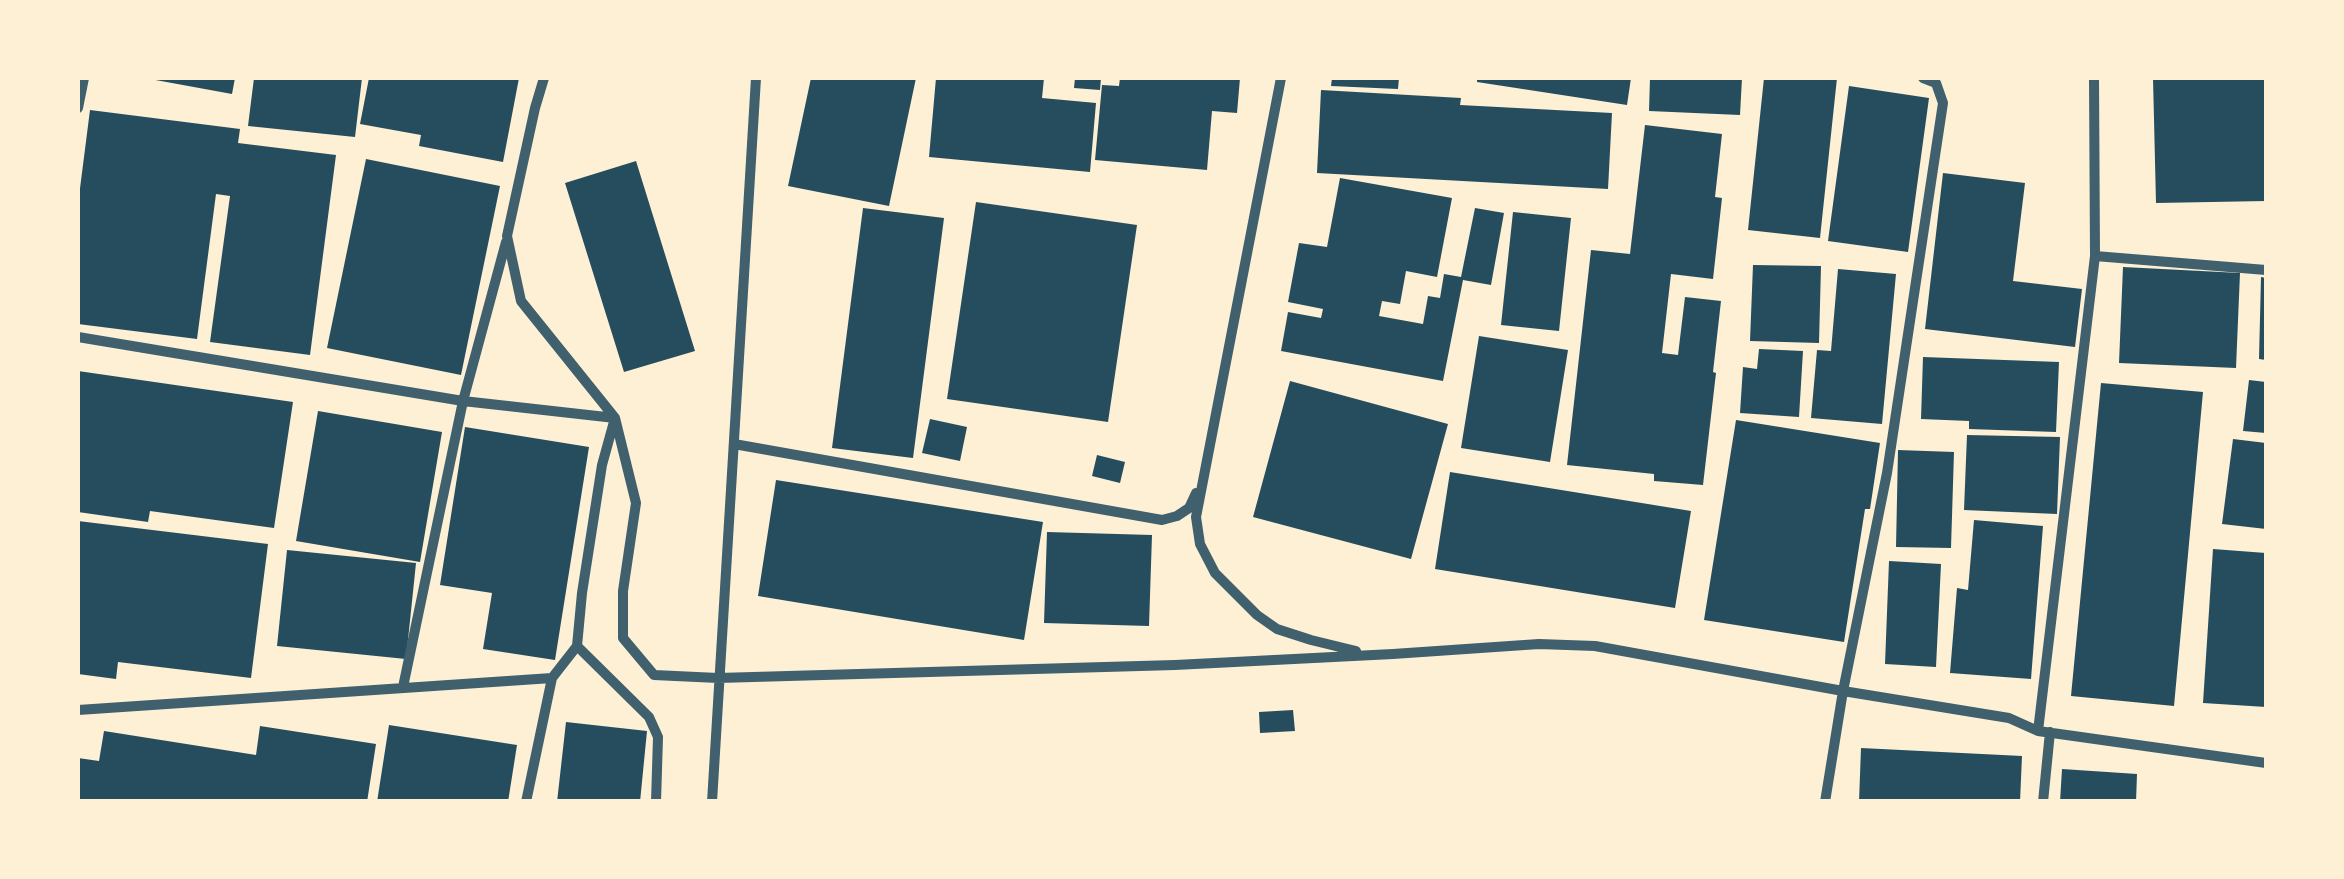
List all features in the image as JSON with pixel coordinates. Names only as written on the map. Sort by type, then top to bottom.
[{"type":"street","points":[[78,108],[84,78]]},
{"type":"street","points":[[403,688],[463,401],[544,78]]},
{"type":"street","points":[[712,802],[756,78]]},
{"type":"street","points":[[1281,78],[1196,517],[1200,544],[1215,573],[1257,615],[1278,629],[1350,650],[1393,654]]},
{"type":"street","points":[[1825,802],[1887,473],[1943,103],[1936,83],[1923,78]]},
{"type":"street","points":[[2043,802],[2044,731],[2096,256],[2094,78]]},
{"type":"street","points":[[507,236],[521,301],[615,418],[636,502],[623,591],[623,638],[654,675],[718,678],[1175,665],[1539,644],[1595,646],[2009,718],[2044,731],[2266,763]]},
{"type":"street","points":[[2096,256],[2266,270]]},
{"type":"street","points":[[78,336],[463,401],[615,418]]},
{"type":"street","points":[[526,802],[552,678],[577,646],[602,465],[615,418]]},
{"type":"street","points":[[734,444],[1162,520],[1189,508],[1202,483]]},
{"type":"street","points":[[577,646],[649,718],[658,737],[656,802]]},
{"type":"street","points":[[78,710],[552,678]]},
{"type":"building","points":[[150,78],[235,78],[232,94]]},
{"type":"building","points":[[254,78],[362,78],[355,137],[248,126]]},
{"type":"building","points":[[369,78],[519,78],[503,162],[419,146],[421,135],[360,124]]},
{"type":"building","points":[[811,78],[916,78],[889,206],[788,186]]},
{"type":"building","points":[[936,78],[1044,78],[1042,98],[1096,103],[1090,172],[929,157]]},
{"type":"building","points":[[1075,78],[1101,78],[1100,90],[1074,88]]},
{"type":"building","points":[[1120,78],[1240,78],[1237,113],[1212,111],[1207,170],[1095,160],[1102,85],[1119,86]]},
{"type":"building","points":[[1332,78],[1399,78],[1398,89],[1331,86]]},
{"type":"building","points":[[1477,78],[1631,78],[1627,105],[1477,82]]},
{"type":"building","points":[[1650,78],[1742,78],[1740,115],[1649,111]]},
{"type":"building","points":[[1764,78],[1837,78],[1820,238],[1748,230]]},
{"type":"building","points":[[2153,78],[2266,78],[2266,201],[2156,203]]},
{"type":"building","points":[[1849,86],[1929,98],[1908,252],[1828,241]]},
{"type":"building","points":[[1321,90],[1461,98],[1460,105],[1612,113],[1608,189],[1317,173]]},
{"type":"building","points":[[90,110],[240,129],[238,143],[336,155],[310,355],[210,342],[230,196],[216,194],[197,339],[78,324],[78,204]]},
{"type":"building","points":[[1645,125],[1722,134],[1715,197],[1722,198],[1713,279],[1671,274],[1662,353],[1678,355],[1685,297],[1721,301],[1703,485],[1654,481],[1654,474],[1567,465],[1591,250],[1630,254]]},
{"type":"building","points":[[366,159],[500,186],[461,375],[327,348]]},
{"type":"building","points":[[636,161],[695,351],[624,372],[565,183]]},
{"type":"building","points":[[1943,173],[2025,183],[2013,281],[2082,289],[2075,347],[1925,329]]},
{"type":"building","points":[[1340,178],[1452,198],[1437,277],[1406,271],[1400,304],[1382,301],[1379,316],[1423,324],[1428,296],[1440,298],[1444,274],[1461,277],[1475,208],[1504,213],[1491,285],[1463,280],[1443,381],[1281,351],[1288,312],[1321,318],[1323,309],[1288,302],[1299,243],[1327,247]]},
{"type":"building","points":[[976,202],[1137,225],[1108,422],[947,399]]},
{"type":"building","points":[[863,208],[944,218],[913,458],[832,448]]},
{"type":"building","points":[[1513,212],[1571,218],[1559,331],[1501,325]]},
{"type":"building","points":[[1753,265],[1821,266],[1819,343],[1750,341]]},
{"type":"building","points":[[2123,267],[2240,273],[2236,368],[2119,363]]},
{"type":"building","points":[[1838,269],[1896,274],[1882,424],[1811,418],[1817,350],[1831,351]]},
{"type":"building","points":[[2261,277],[2266,278],[2266,360],[2259,359]]},
{"type":"building","points":[[1479,336],[1568,350],[1550,462],[1461,448]]},
{"type":"building","points":[[1759,349],[1803,351],[1799,417],[1740,413],[1743,367],[1757,369]]},
{"type":"building","points":[[1923,357],[2059,362],[2056,432],[1969,429],[1969,421],[1921,419]]},
{"type":"building","points":[[78,371],[293,402],[274,528],[150,511],[148,522],[78,512]]},
{"type":"building","points":[[2249,380],[2266,382],[2266,433],[2243,431]]},
{"type":"building","points":[[1290,381],[1448,424],[1411,559],[1253,517]]},
{"type":"building","points":[[2101,383],[2203,392],[2174,706],[2071,696]]},
{"type":"building","points":[[318,411],[442,432],[420,562],[296,541]]},
{"type":"building","points":[[930,419],[967,427],[960,461],[922,453]]},
{"type":"building","points":[[1736,420],[1880,443],[1870,509],[1865,509],[1844,642],[1704,620]]},
{"type":"building","points":[[465,427],[589,447],[555,660],[483,649],[492,593],[440,585]]},
{"type":"building","points":[[1967,435],[2060,437],[2057,514],[1964,510]]},
{"type":"building","points":[[2233,439],[2266,443],[2266,529],[2222,524]]},
{"type":"building","points":[[1898,450],[1954,452],[1951,548],[1896,547]]},
{"type":"building","points":[[1097,455],[1125,462],[1120,483],[1092,476]]},
{"type":"building","points":[[1450,472],[1691,511],[1675,608],[1435,569]]},
{"type":"building","points":[[776,480],[1043,522],[1024,640],[758,596]]},
{"type":"building","points":[[1974,520],[2043,526],[2031,679],[1950,673],[1957,588],[1968,590]]},
{"type":"building","points":[[78,521],[268,544],[251,678],[118,662],[116,679],[78,674]]},
{"type":"building","points":[[1047,532],[1152,535],[1149,626],[1044,623]]},
{"type":"building","points":[[2213,549],[2266,553],[2266,707],[2203,703]]},
{"type":"building","points":[[287,550],[416,563],[406,659],[277,646]]},
{"type":"building","points":[[1889,561],[1941,564],[1936,667],[1885,664]]},
{"type":"building","points":[[1293,710],[1295,731],[1260,733],[1259,712]]},
{"type":"building","points":[[566,722],[647,731],[640,802],[557,802]]},
{"type":"building","points":[[389,725],[517,745],[508,802],[377,802]]},
{"type":"building","points":[[260,726],[376,744],[367,802],[78,802],[78,758],[99,761],[104,731],[256,755]]},
{"type":"building","points":[[1861,748],[2022,756],[2020,802],[1859,802]]},
{"type":"building","points":[[2062,769],[2137,774],[2136,802],[2060,802]]}]
